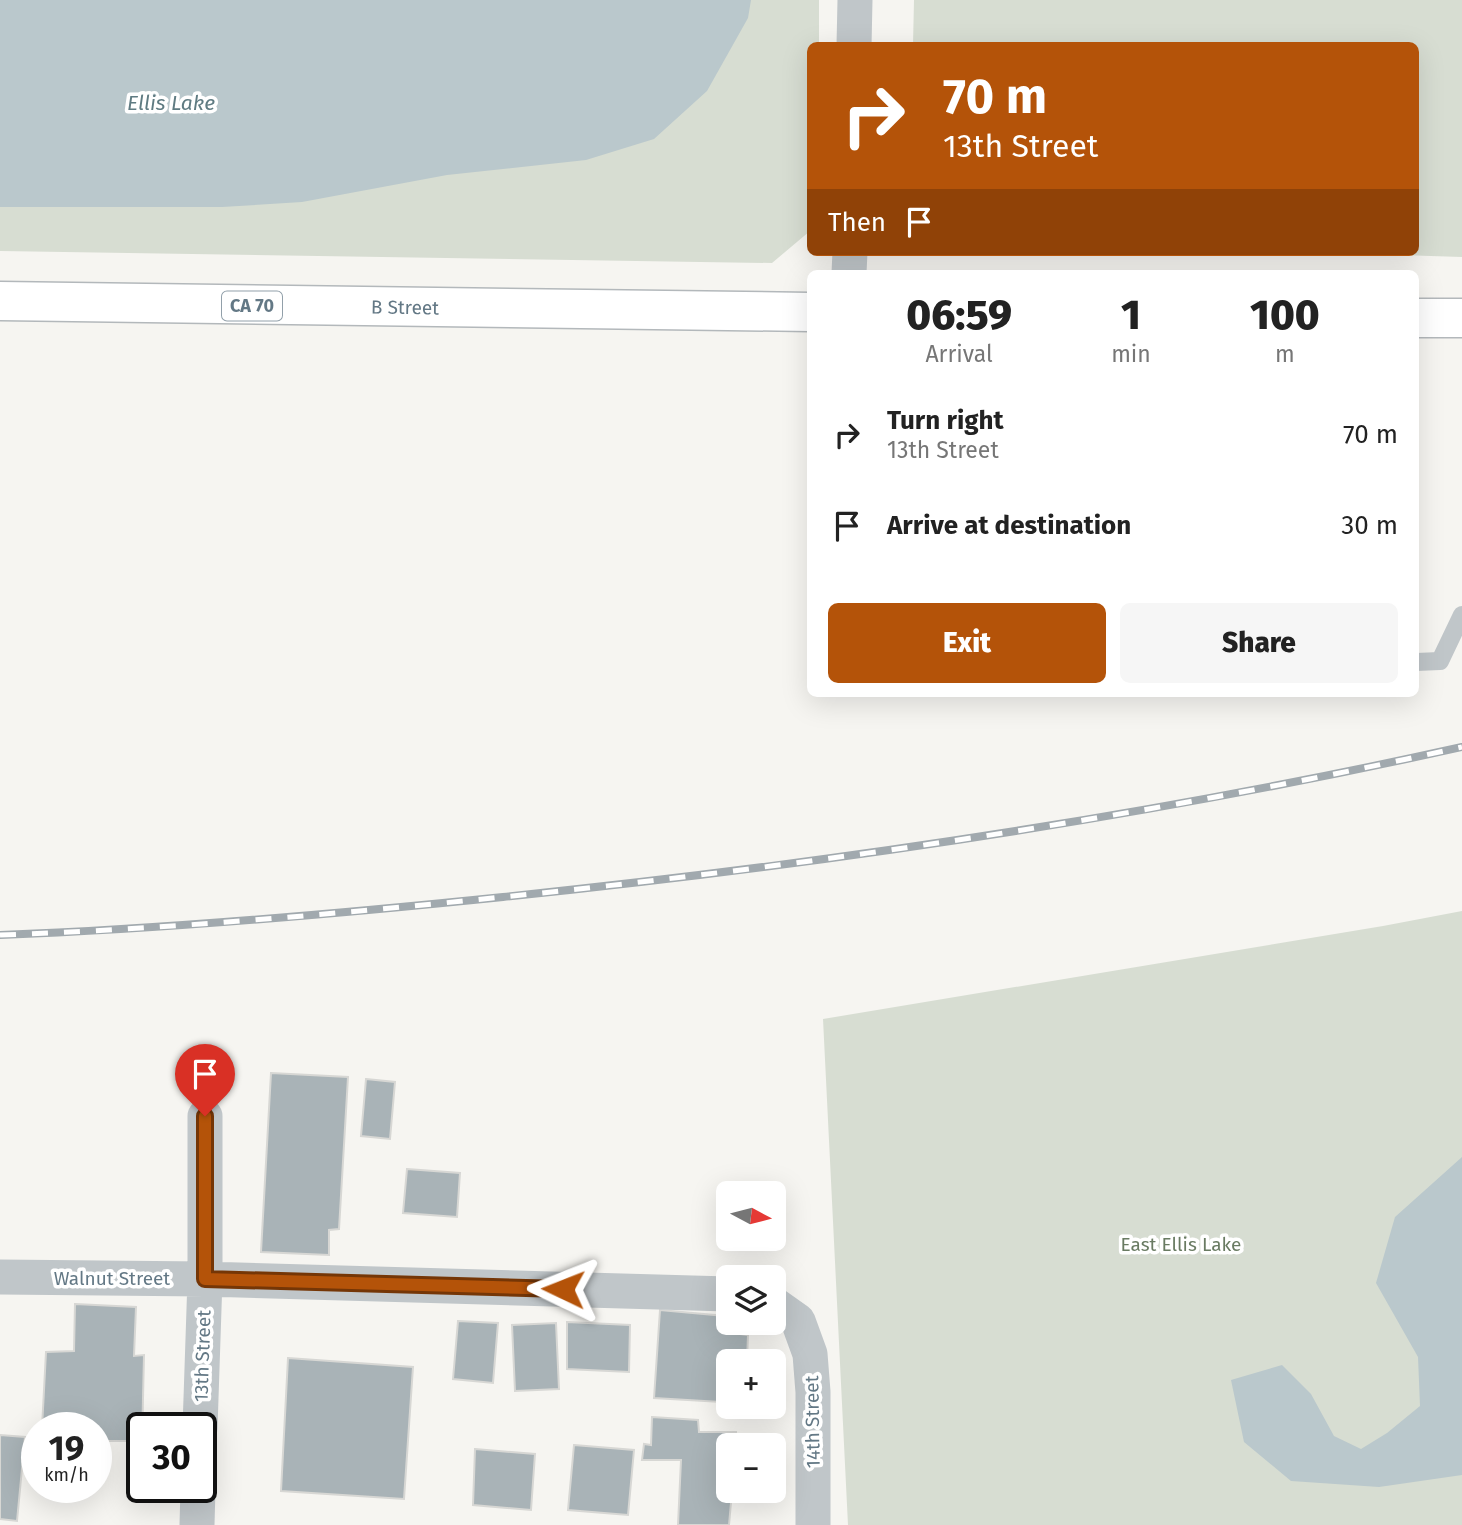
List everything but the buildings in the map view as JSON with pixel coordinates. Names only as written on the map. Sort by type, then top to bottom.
[{"type":"highway","name":"B Street","points":[[0,301],[807,312]]},
{"type":"highway","points":[[1419,318],[1462,318]]},
{"type":"street","points":[[854,42],[855,0]]},
{"type":"street","name":"13th Street","points":[[201,1412],[205,1279],[205,1116]]},
{"type":"street","name":"Walnut Street","points":[[0,1277],[205,1279],[716,1294]]},
{"type":"street","name":"14th Street","points":[[786,1313],[810,1354],[813,1392],[813,1525]]},
{"type":"street","points":[[197,1525],[198,1503]]},
{"type":"lane","points":[[1419,662],[1440,661],[1462,615]]},
{"type":"green space","name":"Ellis Lake","points":[[0,0],[819,0],[819,42],[807,42],[807,234],[772,263],[0,251]]},
{"type":"green space","points":[[914,0],[1462,0],[1462,257],[1419,256],[1419,42],[913,42]]},
{"type":"green space","name":"East Ellis Lake","points":[[1462,911],[1462,1525],[848,1525],[823,1019]]},
{"type":"water","name":"Ellis Lake","points":[[0,0],[751,0],[748,18],[707,91],[654,139],[586,160],[447,175],[302,202],[222,207],[0,207]]},
{"type":"water","points":[[1462,1157],[1462,1475],[1379,1487],[1291,1481],[1244,1442],[1231,1380],[1282,1365],[1311,1394],[1334,1436],[1361,1449],[1387,1433],[1420,1406],[1418,1357],[1376,1283],[1395,1217]]},
{"type":"railway","points":[[0,935],[315,915],[503,897],[744,869],[1105,817],[1462,747]]},
{"type":"route","points":[[205,1116],[205,1279],[563,1289]]}]
